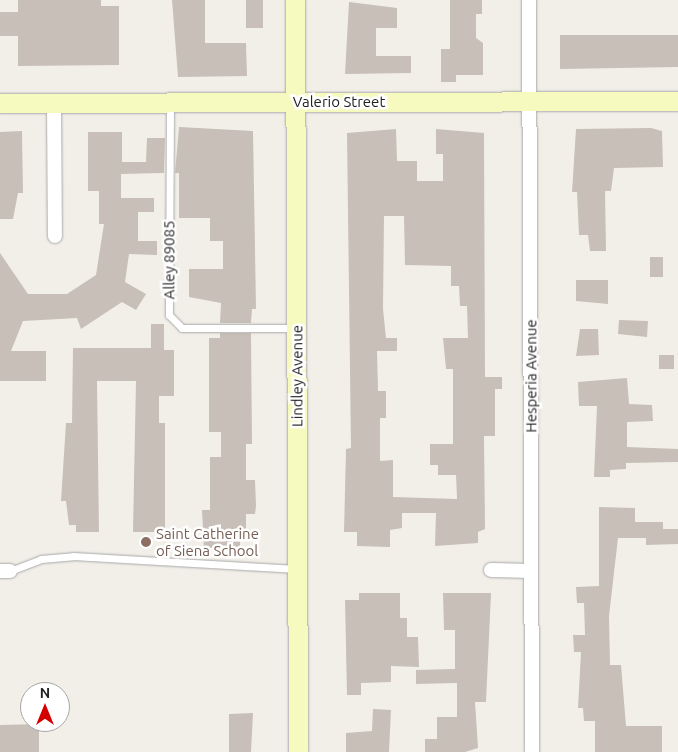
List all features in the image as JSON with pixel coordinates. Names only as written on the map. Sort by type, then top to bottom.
[{"type":"main road","name":"Lindley Avenue","points":[[295,0],[298,752]]},
{"type":"main road","name":"Valerio Street","points":[[0,103],[678,101]]},
{"type":"street","name":"Hesperia Avenue","points":[[529,0],[532,752]]},
{"type":"street","points":[[54,103],[55,236]]},
{"type":"street","points":[[491,570],[531,571]]},
{"type":"lane","name":"Alley 89085","points":[[170,102],[169,315],[182,328],[297,328]]},
{"type":"lane","points":[[5,571],[41,559],[73,556],[297,569]]},
{"type":"building","points":[[18,0],[101,0],[101,6],[119,6],[119,65],[18,66],[18,36],[0,36],[0,12],[18,12]]},
{"type":"building","points":[[172,0],[205,0],[205,43],[246,43],[247,76],[178,77]]},
{"type":"building","points":[[246,0],[263,0],[263,28],[246,28]]},
{"type":"building","points":[[450,0],[482,0],[482,14],[476,14],[476,38],[483,43],[483,75],[456,75],[456,82],[441,82],[441,49],[450,49]]},
{"type":"building","points":[[349,2],[397,8],[397,28],[376,28],[376,56],[411,56],[411,73],[345,74]]},
{"type":"building","points":[[560,35],[678,35],[678,67],[560,69]]},
{"type":"building","points":[[179,127],[253,131],[256,309],[252,309],[251,323],[220,323],[221,303],[189,297],[189,269],[223,269],[223,241],[210,241],[210,218],[179,218],[179,173],[175,173]]},
{"type":"building","points":[[651,128],[662,131],[663,167],[614,168],[611,191],[605,191],[606,251],[590,251],[588,235],[579,235],[577,192],[572,192],[576,129]]},
{"type":"building","points":[[396,129],[397,161],[417,161],[417,181],[443,181],[443,154],[436,154],[436,129],[484,133],[485,377],[502,377],[502,389],[495,389],[495,436],[484,436],[485,529],[478,532],[478,543],[435,546],[436,513],[402,513],[402,528],[390,530],[390,547],[357,546],[357,532],[344,532],[346,449],[351,448],[347,133]],"holes":[[[384,216],[404,216],[405,265],[451,266],[451,286],[459,286],[460,306],[467,306],[468,338],[443,338],[446,369],[453,369],[453,444],[430,444],[430,465],[438,465],[438,475],[456,475],[457,499],[393,497],[393,460],[380,461],[380,418],[386,418],[386,391],[378,391],[377,351],[397,351],[397,338],[386,338],[383,309]]]},
{"type":"building","points":[[22,131],[23,193],[18,193],[13,219],[0,219],[0,132]]},
{"type":"building","points":[[88,132],[122,132],[122,162],[146,162],[147,138],[165,138],[164,173],[121,174],[121,198],[154,198],[154,212],[138,212],[138,241],[157,241],[157,255],[129,254],[125,282],[146,294],[136,310],[122,302],[81,329],[77,318],[23,321],[11,351],[46,351],[46,381],[0,381],[0,253],[28,294],[67,294],[96,275],[104,224],[99,224],[99,191],[88,191]]},
{"type":"building","points":[[650,257],[663,257],[663,277],[650,277]]},
{"type":"building","points":[[576,280],[608,280],[608,304],[576,301]]},
{"type":"building","points":[[619,320],[648,321],[647,337],[618,334]]},
{"type":"building","points":[[151,324],[164,324],[164,350],[174,350],[174,396],[159,396],[159,423],[165,423],[165,532],[133,532],[136,381],[97,381],[99,532],[76,532],[76,525],[69,525],[66,501],[61,501],[66,423],[72,423],[73,348],[151,348]]},
{"type":"building","points":[[580,329],[598,329],[599,355],[576,356]]},
{"type":"building","points":[[220,333],[251,333],[252,444],[246,444],[246,480],[255,480],[256,506],[255,514],[246,514],[246,537],[240,537],[240,548],[204,548],[202,510],[210,510],[210,457],[221,457],[221,432],[209,432],[209,338],[220,338]]},
{"type":"building","points":[[659,355],[674,355],[674,369],[659,369]]},
{"type":"building","points":[[627,378],[629,404],[652,405],[653,421],[627,422],[627,447],[678,449],[678,462],[626,463],[626,469],[610,470],[610,477],[594,477],[597,406],[579,406],[578,382]]},
{"type":"building","points":[[599,507],[635,508],[635,522],[663,522],[663,529],[678,529],[678,544],[646,545],[646,538],[618,538],[609,616],[610,665],[621,665],[626,726],[662,726],[662,752],[595,752],[595,721],[584,721],[583,708],[578,708],[581,652],[574,652],[573,635],[585,635],[584,603],[577,603],[576,587],[599,586]]},
{"type":"building","points":[[359,593],[400,593],[400,618],[407,618],[407,637],[418,637],[419,667],[391,666],[391,682],[361,683],[361,695],[347,695],[345,600],[359,600]]},
{"type":"building","points":[[443,593],[491,593],[486,702],[475,702],[478,748],[465,752],[425,752],[425,739],[437,739],[437,717],[457,717],[457,683],[416,684],[416,670],[455,669],[455,630],[444,630]]},
{"type":"building","points":[[373,709],[391,710],[389,752],[346,752],[346,733],[372,731]]},
{"type":"building","points":[[253,713],[251,752],[229,752],[229,714]]},
{"type":"building","points":[[20,724],[20,732],[39,732],[39,752],[0,752],[0,725]]},
{"type":"place","name":"Saint Catherine of Siena School","points":[[146,542]]}]
